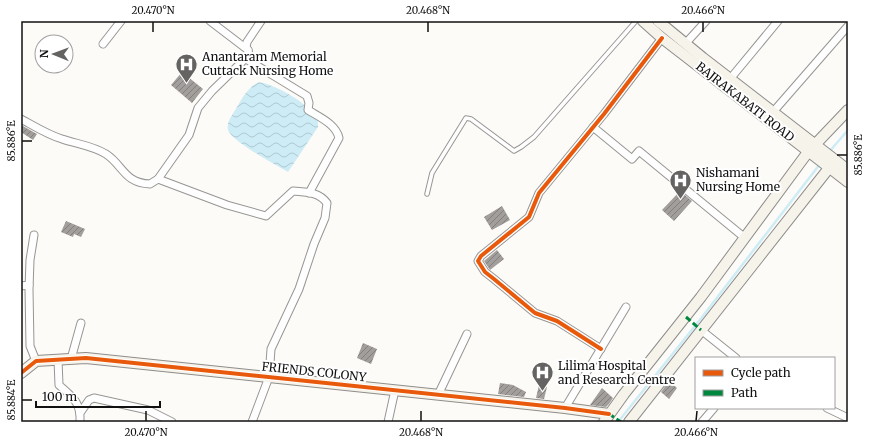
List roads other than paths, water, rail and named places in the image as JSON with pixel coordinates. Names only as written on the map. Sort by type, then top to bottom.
[{"type":"street","points":[[103,44],[121,21]]},
{"type":"street","points":[[210,21],[248,50]]},
{"type":"street","points":[[21,118],[42,131],[106,154],[127,176],[135,181],[150,184],[158,179],[189,134],[198,108],[212,91],[249,55],[246,47],[247,42],[261,21]]},
{"type":"street","name":"BAJRAKABATI ROAD","points":[[643,21],[662,38],[813,149]]},
{"type":"street","name":"BAJRAKABATI ROAD","points":[[658,21],[685,44],[773,112],[848,182]]},
{"type":"street","points":[[685,44],[706,21]]},
{"type":"street","points":[[730,79],[778,21]]},
{"type":"street","points":[[773,112],[848,26]]},
{"type":"street","points":[[601,350],[557,321],[535,313],[485,272],[478,261],[481,256],[529,217],[534,209],[539,192],[593,127],[662,38]]},
{"type":"street","points":[[246,59],[307,96],[309,103],[308,110],[335,128],[338,134],[339,138],[309,193]]},
{"type":"street","points":[[607,418],[813,149],[848,110]]},
{"type":"street","points":[[593,127],[632,159],[639,151],[745,238]]},
{"type":"street","points":[[629,422],[829,163]]},
{"type":"street","name":"BAJRAKABATI ROAD","points":[[829,163],[848,170]]},
{"type":"street","points":[[158,179],[227,205],[266,216],[293,191],[309,193],[322,197],[327,203],[325,218],[314,244],[299,289],[271,349],[269,377],[252,422]]},
{"type":"street","points":[[21,373],[36,361],[30,346],[30,260],[34,234]]},
{"type":"street","points":[[21,286],[30,285]]},
{"type":"street","points":[[565,408],[626,307]]},
{"type":"street","points":[[71,359],[81,323]]},
{"type":"street","points":[[701,330],[735,357]]},
{"type":"street","points":[[438,395],[467,334]]},
{"type":"street","name":"FRIENDS COLONY","points":[[36,361],[86,358],[565,408],[607,418]]},
{"type":"street","points":[[58,360],[59,385],[77,401],[80,413],[80,422]]},
{"type":"street","points":[[388,422],[395,390]]},
{"type":"street","points":[[80,413],[89,400],[94,398],[148,410],[172,422]]},
{"type":"street","points":[[702,422],[713,409]]},
{"type":"street","points":[[830,409],[846,417]]},
{"type":"lane","points":[[427,194],[432,173],[466,118],[471,119],[514,151],[534,137],[636,21]]},
{"type":"water","points":[[259,82],[282,90],[298,100],[312,112],[318,121],[318,127],[288,172],[245,146],[228,130],[229,121],[241,100],[249,89]]},
{"type":"waterway","points":[[829,152],[848,130]]},
{"type":"waterway","points":[[618,422],[699,321],[820,164]]},
{"type":"place","name":"Anantaram Memorial Cuttack Nursing Home","points":[[186,84]]},
{"type":"place","name":"Nishamani Nursing Home","points":[[680,200]]},
{"type":"place","name":"Lilima Hospital and Research Centre","points":[[542,392]]}]
